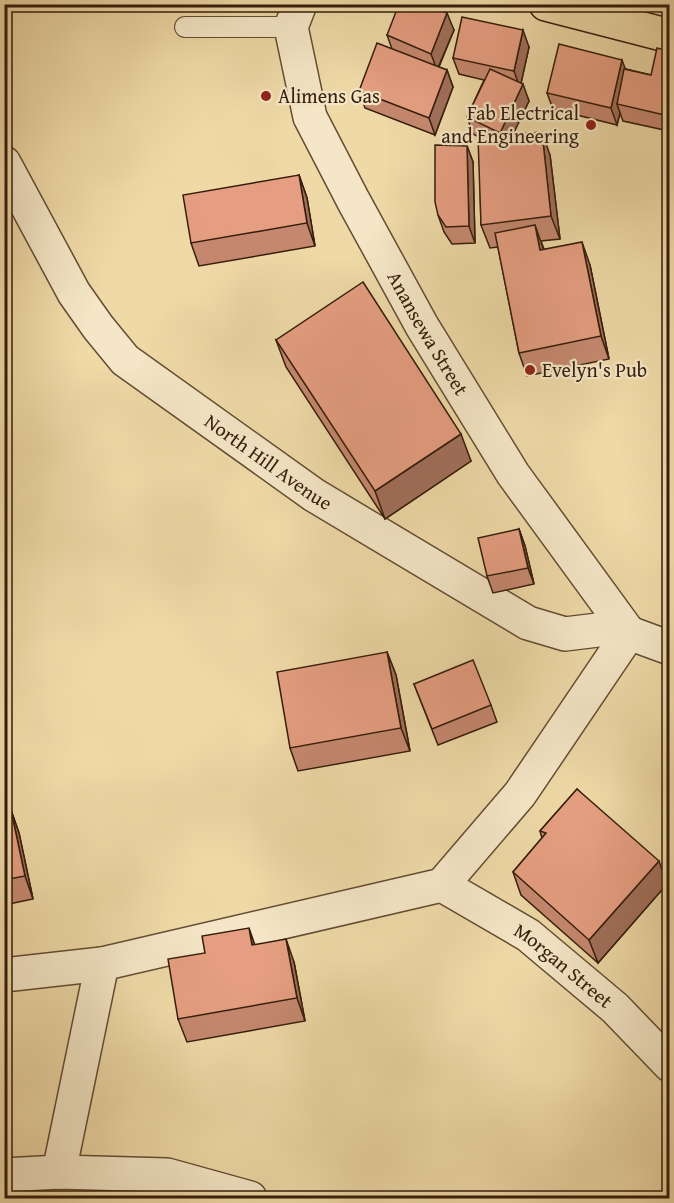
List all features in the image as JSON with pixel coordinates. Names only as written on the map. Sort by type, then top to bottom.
[{"type":"main road","points":[[546,4],[669,36]]},
{"type":"street","name":"Anansewa Street","points":[[295,16],[310,117],[423,326],[513,474],[629,633]]},
{"type":"street","name":"North Hill Avenue","points":[[4,163],[74,292],[125,360],[314,495],[528,623],[565,634],[606,629],[629,633],[669,648]]},
{"type":"street","points":[[4,975],[102,964],[442,885],[520,794],[629,633]]},
{"type":"street","name":"Morgan Street","points":[[442,885],[528,935],[615,1008],[669,1065]]},
{"type":"street","points":[[59,1172],[102,964]]},
{"type":"street","points":[[4,1175],[59,1172],[167,1175],[250,1198]]},
{"type":"lane","points":[[185,27],[295,16]]},
{"type":"building","points":[[399,4],[426,4],[447,13],[431,54],[387,35]]},
{"type":"building","points":[[462,17],[523,30],[514,71],[453,58]]},
{"type":"building","points":[[377,43],[447,70],[429,118],[359,91]]},
{"type":"building","points":[[559,44],[622,60],[611,108],[547,93]]},
{"type":"building","points":[[657,48],[669,51],[669,116],[617,104],[624,69],[651,75]]},
{"type":"building","points":[[490,69],[523,84],[500,133],[467,117]]},
{"type":"building","points":[[542,132],[551,216],[481,225],[478,137]]},
{"type":"building","points":[[435,145],[467,146],[469,226],[446,227],[438,215],[435,202]]},
{"type":"building","points":[[299,175],[307,223],[191,243],[183,195]]},
{"type":"building","points":[[535,225],[540,250],[582,242],[601,336],[519,353],[495,233]]},
{"type":"building","points":[[363,282],[461,434],[375,491],[276,340]]},
{"type":"building","points":[[519,529],[528,568],[487,576],[478,538]]},
{"type":"building","points":[[387,652],[401,728],[290,748],[277,672]]},
{"type":"building","points":[[473,660],[491,705],[432,729],[414,684]]},
{"type":"building","points":[[577,789],[659,861],[589,940],[513,872],[546,833],[540,831]]},
{"type":"building","points":[[11,810],[25,876],[4,880],[4,811]]},
{"type":"building","points":[[249,928],[252,945],[286,939],[297,998],[178,1019],[168,959],[205,953],[202,936]]},
{"type":"place","name":"Alimens Gas","points":[[266,96]]},
{"type":"place","name":"Fab Electrical and Engineering","points":[[591,125]]},
{"type":"place","name":"Evelyn's Pub","points":[[530,370]]}]
